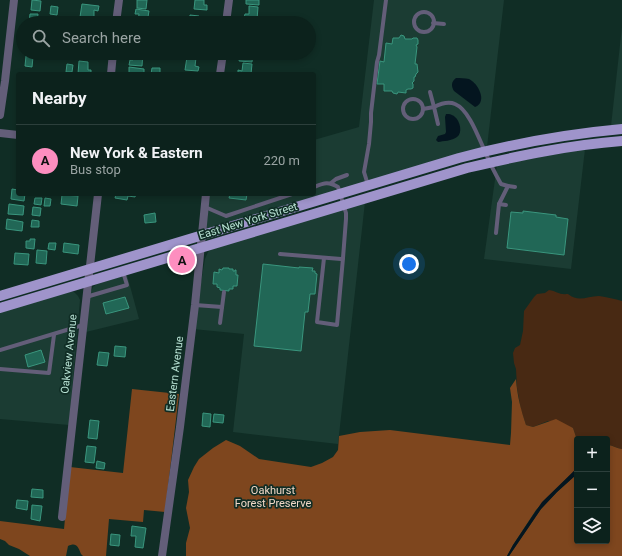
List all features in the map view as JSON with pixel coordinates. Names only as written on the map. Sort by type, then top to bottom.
[{"type":"main road","name":"East New York Street","points":[[0,296],[433,165],[485,151],[557,137],[622,129]]},
{"type":"main road","name":"East New York Street","points":[[0,308],[432,178],[518,156],[582,145],[622,141]]},
{"type":"street","points":[[0,115],[14,0]]},
{"type":"street","points":[[117,16],[119,0]]},
{"type":"street","points":[[227,16],[229,0]]},
{"type":"street","points":[[111,72],[112,60]]},
{"type":"street","points":[[220,72],[221,60]]},
{"type":"street","points":[[0,133],[16,135]]},
{"type":"street","name":"Oakview Avenue","points":[[62,517],[98,196]]},
{"type":"street","name":"Eastern Avenue","points":[[162,556],[195,305],[206,196]]},
{"type":"lane","points":[[368,185],[364,172],[369,144],[375,77],[386,0]]},
{"type":"lane","points":[[426,12],[431,15],[433,23],[431,28],[422,31],[415,25],[414,19],[418,14],[426,12]]},
{"type":"lane","points":[[433,23],[444,24]]},
{"type":"lane","points":[[430,92],[438,124]]},
{"type":"lane","points":[[423,109],[419,101],[413,99],[405,103],[404,109],[406,115],[414,118],[419,116],[423,109],[442,103],[453,103],[460,107],[466,113],[479,137],[501,184],[515,187]]},
{"type":"lane","points":[[316,186],[331,183],[336,179],[347,175]]},
{"type":"lane","points":[[324,258],[317,322],[337,324],[346,219],[338,187],[331,183]]},
{"type":"lane","points":[[496,233],[499,204],[508,186]]},
{"type":"lane","points":[[205,206],[226,216],[286,196]]},
{"type":"lane","points":[[274,200],[276,213]]},
{"type":"lane","points":[[499,204],[506,205]]},
{"type":"lane","points":[[239,212],[242,223]]},
{"type":"lane","points":[[280,254],[324,258],[343,258]]},
{"type":"lane","points":[[86,297],[127,284],[123,272]]},
{"type":"lane","points":[[220,323],[224,292]]},
{"type":"lane","points":[[195,305],[222,307]]},
{"type":"lane","points":[[0,350],[54,335],[83,325]]},
{"type":"lane","points":[[0,369],[49,373],[54,335]]},
{"type":"shaded area","points":[[374,0],[504,0],[487,147],[206,230],[210,196],[316,196],[316,139],[359,127]]},
{"type":"shaded area","points":[[622,27],[622,125],[611,126]]},
{"type":"shaded area","points":[[585,149],[571,269],[484,259],[497,165]]},
{"type":"shaded area","points":[[365,202],[338,444],[233,432],[244,334],[193,329],[205,259],[208,252],[212,249]]},
{"type":"shaded area","points":[[127,275],[139,319],[86,332],[90,294],[93,287],[97,284]]},
{"type":"shaded area","points":[[552,290],[562,294],[568,294],[579,299],[599,296],[622,301],[622,449],[610,445],[610,436],[576,436],[573,428],[548,421],[533,427],[526,425],[521,410],[517,388],[513,353],[515,348],[520,345],[523,331],[524,311],[537,294]]},
{"type":"shaded area","points":[[69,292],[74,292],[80,300],[69,425],[0,419],[0,312]]},
{"type":"green space","name":"Oakhurst Forest Preserve","points":[[516,379],[517,391],[526,425],[533,427],[556,419],[573,428],[576,436],[574,436],[574,471],[536,510],[507,556],[186,556],[186,543],[190,528],[186,508],[189,492],[188,480],[199,459],[226,440],[240,446],[259,459],[311,467],[333,457],[338,450],[339,436],[360,432],[390,430],[510,445],[512,402],[510,388]]},
{"type":"green space","points":[[132,389],[179,394],[165,512],[144,510],[143,522],[109,519],[106,556],[83,556],[78,547],[73,544],[68,546],[66,556],[30,556],[0,539],[0,521],[64,529],[70,467],[123,473]]},
{"type":"green space","points":[[610,445],[622,449],[622,556],[509,556],[541,509],[574,477],[574,544],[610,544]]},
{"type":"water","points":[[456,78],[469,79],[476,84],[481,97],[479,105],[475,107],[454,91],[452,84]]},
{"type":"water","points":[[446,114],[452,115],[457,119],[460,127],[460,133],[453,139],[438,142],[436,140],[438,136],[445,134],[446,132]]},
{"type":"water","points":[[574,471],[574,477],[541,509],[509,556],[507,556],[513,545],[542,502]]},
{"type":"building","points":[[32,0],[41,1],[40,11],[31,10]]},
{"type":"building","points":[[137,0],[147,0],[146,9],[137,8]]},
{"type":"building","points":[[195,0],[204,0],[204,5],[207,5],[207,10],[194,9]]},
{"type":"building","points":[[246,0],[259,0],[259,5],[246,4]]},
{"type":"building","points":[[82,4],[99,6],[98,11],[94,10],[94,16],[80,16]]},
{"type":"building","points":[[51,6],[58,7],[57,15],[50,14]]},
{"type":"building","points":[[249,6],[258,7],[257,16],[244,16],[245,14],[249,14]]},
{"type":"building","points":[[136,9],[149,11],[148,16],[139,16],[139,14],[135,14]]},
{"type":"building","points":[[30,14],[38,14],[38,16],[30,16]]},
{"type":"building","points":[[401,35],[404,36],[405,39],[417,38],[418,40],[418,44],[416,45],[415,64],[417,64],[418,72],[412,83],[413,88],[406,90],[406,93],[398,92],[397,94],[393,93],[392,91],[384,91],[384,84],[377,84],[380,61],[384,62],[386,43],[392,44],[393,38],[399,38]]},
{"type":"building","points":[[26,60],[33,60],[32,67],[25,66]]},
{"type":"building","points":[[130,60],[142,60],[142,66],[129,65]]},
{"type":"building","points":[[187,60],[196,60],[195,66],[199,67],[198,71],[185,70]]},
{"type":"building","points":[[239,60],[252,60],[252,62]]},
{"type":"building","points":[[79,61],[88,62],[88,70],[91,70],[91,72],[78,72]]},
{"type":"building","points":[[243,63],[252,64],[251,72],[238,72],[238,70],[242,71]]},
{"type":"building","points":[[67,64],[73,65],[72,72],[66,72]]},
{"type":"building","points":[[129,67],[144,69],[144,72],[129,72]]},
{"type":"building","points":[[152,68],[160,68],[160,72],[151,72]]},
{"type":"building","points":[[12,189],[16,190],[16,196],[25,196],[24,201],[11,199]]},
{"type":"building","points":[[62,196],[78,196],[77,206],[61,204]]},
{"type":"building","points":[[116,196],[128,196],[127,200],[115,198]]},
{"type":"building","points":[[230,196],[247,196],[246,200],[229,198]]},
{"type":"building","points":[[35,198],[42,198],[41,205],[34,204]]},
{"type":"building","points":[[45,198],[51,199],[50,206],[44,206]]},
{"type":"building","points":[[9,204],[24,206],[23,215],[8,214]]},
{"type":"building","points":[[33,207],[41,208],[40,216],[32,215]]},
{"type":"building","points":[[523,211],[556,215],[556,217],[568,219],[564,255],[507,248],[511,212],[523,213]]},
{"type":"building","points":[[155,213],[156,222],[145,223],[144,215]]},
{"type":"building","points":[[7,219],[23,222],[22,231],[6,229]]},
{"type":"building","points":[[32,220],[39,221],[39,227],[31,227]]},
{"type":"building","points":[[30,239],[35,239],[34,249],[26,248],[26,241],[30,241]]},
{"type":"building","points":[[49,243],[56,243],[55,250],[48,249]]},
{"type":"building","points":[[64,243],[79,245],[78,254],[63,252]]},
{"type":"building","points":[[37,250],[47,251],[46,264],[36,263]]},
{"type":"building","points":[[15,253],[29,254],[28,265],[14,264]]},
{"type":"building","points":[[263,264],[313,268],[312,271],[315,271],[317,274],[315,294],[310,294],[308,312],[305,312],[301,351],[254,346]]},
{"type":"building","points":[[223,268],[233,269],[233,271],[236,270],[236,275],[238,275],[237,286],[233,286],[233,289],[229,289],[229,291],[220,290],[220,288],[217,287],[217,284],[213,284],[214,272],[219,273],[219,269],[222,270]]},
{"type":"building","points":[[125,297],[129,308],[106,314],[103,303]]},
{"type":"building","points":[[115,346],[126,347],[125,357],[114,356]]},
{"type":"building","points":[[41,350],[45,362],[28,367],[25,355]]},
{"type":"building","points":[[99,352],[109,353],[107,366],[97,365]]},
{"type":"building","points":[[203,413],[211,414],[210,427],[202,426]]},
{"type":"building","points":[[214,414],[224,415],[223,423],[213,422]]},
{"type":"building","points":[[90,420],[99,421],[97,439],[88,438]]},
{"type":"building","points":[[87,446],[96,447],[94,463],[85,462]]},
{"type":"building","points":[[97,461],[105,463],[104,469],[96,468]]},
{"type":"building","points":[[32,489],[43,490],[43,498],[31,497]]},
{"type":"building","points":[[17,500],[28,501],[27,510],[16,508]]},
{"type":"building","points":[[32,505],[42,506],[40,521],[31,519]]},
{"type":"building","points":[[132,526],[146,528],[143,548],[135,547],[136,536],[131,536]]},
{"type":"building","points":[[111,534],[120,535],[119,546],[110,545]]},
{"type":"place","name":"New York & Eastern","points":[[182,260]]}]
